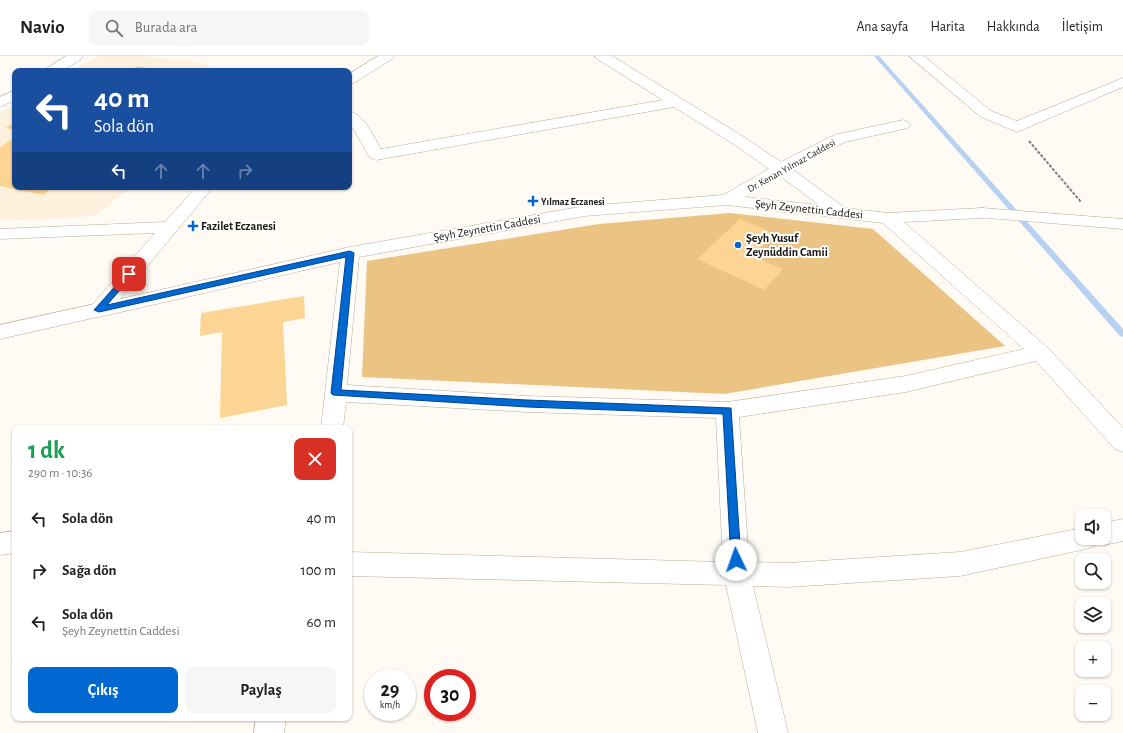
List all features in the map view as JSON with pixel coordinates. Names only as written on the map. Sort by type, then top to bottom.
[{"type":"street","points":[[57,68],[76,56]]},
{"type":"street","points":[[352,78],[387,56]]},
{"type":"street","points":[[602,56],[738,140],[839,212]]},
{"type":"street","points":[[916,56],[986,114],[1017,127],[1123,82]]},
{"type":"street","points":[[0,103],[12,96]]},
{"type":"street","points":[[352,119],[361,128],[376,155],[676,102]]},
{"type":"street","name":"Dr. Kenan Yılmaz Caddesi","points":[[727,200],[780,169],[840,138],[904,125]]},
{"type":"street","points":[[99,310],[202,190]]},
{"type":"street","name":"Şeyh Zeynettin Caddesi","points":[[0,332],[350,253],[585,211],[727,200],[888,218],[982,213],[1099,223]]},
{"type":"street","points":[[888,218],[1042,353],[1123,443]]},
{"type":"street","points":[[1099,223],[1123,224]]},
{"type":"street","points":[[0,234],[170,227]]},
{"type":"street","points":[[332,425],[350,253]]},
{"type":"street","points":[[336,393],[527,404],[727,410],[906,384],[1042,353]]},
{"type":"street","points":[[727,410],[737,574],[773,733]]},
{"type":"street","points":[[1111,533],[1123,530]]},
{"type":"street","points":[[352,564],[788,576],[960,564],[1075,540]]},
{"type":"street","points":[[0,544],[12,542]]},
{"type":"street","points":[[269,733],[271,721]]},
{"type":"path","points":[[1017,127],[1099,223]]},
{"type":"shaded area","points":[[101,56],[140,56],[200,62],[213,68],[77,68]]},
{"type":"shaded area","points":[[12,105],[12,190],[126,190],[96,216],[0,221],[0,113]]},
{"type":"shaded area","points":[[730,213],[873,229],[1005,346],[724,394],[362,377],[367,261],[599,224]]},
{"type":"building","points":[[137,66],[148,68],[135,68]]},
{"type":"building","points":[[12,124],[12,129],[5,128]]},
{"type":"building","points":[[12,139],[12,189],[0,186],[0,147]]},
{"type":"building","points":[[19,190],[50,190],[43,195]]},
{"type":"building","name":"Şeyh Yusuf Zeynüddin Camii","points":[[740,219],[775,234],[753,256],[783,269],[764,290],[697,259]]},
{"type":"building","points":[[304,296],[305,318],[283,322],[287,405],[220,418],[222,332],[200,336],[201,313]]},
{"type":"waterway","points":[[876,56],[1123,334]]},
{"type":"place","name":"Yılmaz Eczanesi","points":[[533,201]]},
{"type":"place","name":"Fazilet Eczanesi","points":[[193,226]]},
{"type":"place","name":"Şeyh Yusuf Zeynüddin Camii","points":[[738,245]]},
{"type":"route","points":[[129,274],[99,310],[350,253],[336,393],[527,404],[727,410],[736,560]]}]
